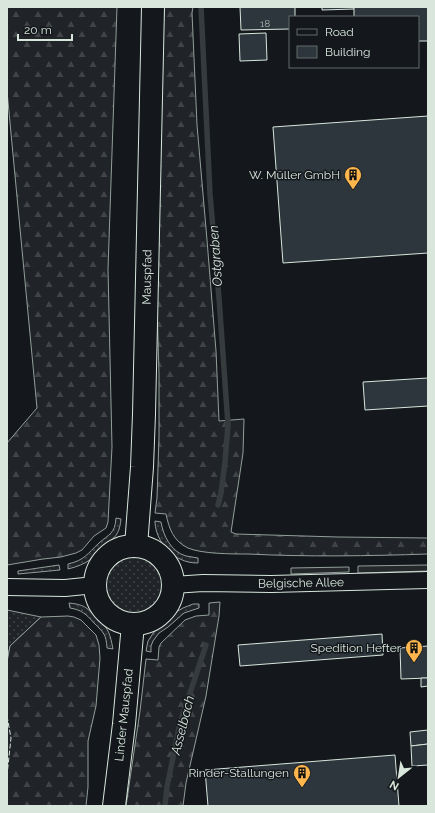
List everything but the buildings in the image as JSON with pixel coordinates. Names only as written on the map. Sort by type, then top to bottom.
[{"type":"street","name":"Mauspfad","points":[[136,546],[142,467],[144,414],[153,7]]},
{"type":"street","points":[[136,546],[148,549],[158,554],[166,563],[171,574],[173,585],[172,595],[168,605],[161,613],[153,620],[132,624],[121,622],[110,616],[102,608],[97,597],[95,585],[97,573],[103,562],[112,553],[124,548],[136,546]]},
{"type":"street","name":"Belgische Allee","points":[[173,585],[203,583],[270,584],[428,580]]},
{"type":"street","points":[[7,587],[58,588],[95,585]]},
{"type":"street","name":"Linder Mauspfad","points":[[114,806],[124,724],[132,624]]},
{"type":"green space","points":[[7,7],[117,7],[108,269],[112,447],[108,522],[106,528],[94,536],[82,550],[76,553],[61,557],[7,565],[7,443],[37,408],[7,91]]},
{"type":"green space","points":[[164,7],[193,7],[192,13],[197,125],[216,351],[219,421],[244,419],[243,453],[231,532],[236,534],[428,538],[428,554],[316,556],[209,553],[194,550],[183,545],[172,534],[166,514],[155,513],[157,498],[159,437],[156,268]]},
{"type":"green space","points":[[116,518],[121,519],[119,530],[115,537],[100,549],[89,561],[68,569],[68,564],[82,558],[113,531]]},
{"type":"green space","points":[[155,521],[161,522],[166,537],[176,551],[186,556],[198,558],[198,563],[184,561],[170,553],[159,538]]},
{"type":"green space","points":[[133,555],[149,560],[154,564],[158,569],[163,585],[158,601],[154,606],[149,610],[133,615],[117,610],[112,606],[108,601],[103,585],[108,569],[112,564],[117,560]]},
{"type":"green space","points":[[59,565],[60,570],[18,574],[18,571]]},
{"type":"green space","points":[[220,602],[206,696],[186,783],[183,806],[126,806],[146,659],[158,660],[159,647],[161,643],[185,620],[196,616],[209,615],[209,603]]},
{"type":"green space","points":[[69,603],[86,608],[105,626],[111,639],[113,649],[107,648],[104,634],[89,617],[78,610],[70,608]]},
{"type":"green space","points":[[193,604],[199,604],[199,608],[184,613],[159,633],[153,641],[151,652],[146,651],[148,641],[154,632],[169,620],[176,612]]},
{"type":"green space","points":[[7,610],[41,617],[10,646],[7,662]]},
{"type":"green space","points":[[68,616],[81,620],[96,635],[99,645],[100,658],[96,706],[88,741],[88,787],[86,806],[7,806],[7,662],[10,646],[41,617]]},
{"type":"shaded area","points":[[428,565],[428,571],[358,573],[358,566]]},
{"type":"shaded area","points":[[349,567],[349,572],[291,574],[291,568]]},
{"type":"waterway","name":"Ostgraben","points":[[201,7],[210,194],[228,425],[225,462],[218,505]]},
{"type":"waterway","name":"Asselbach","points":[[165,806],[167,787],[180,723],[206,645]]},
{"type":"fence","points":[[7,716],[11,738],[7,775]]},
{"type":"place","name":"W. Müller GmbH","points":[[353,190]]},
{"type":"place","name":"Spedition Hefter","points":[[414,663]]},
{"type":"place","name":"Rinder-Stallungen","points":[[302,788]]}]
